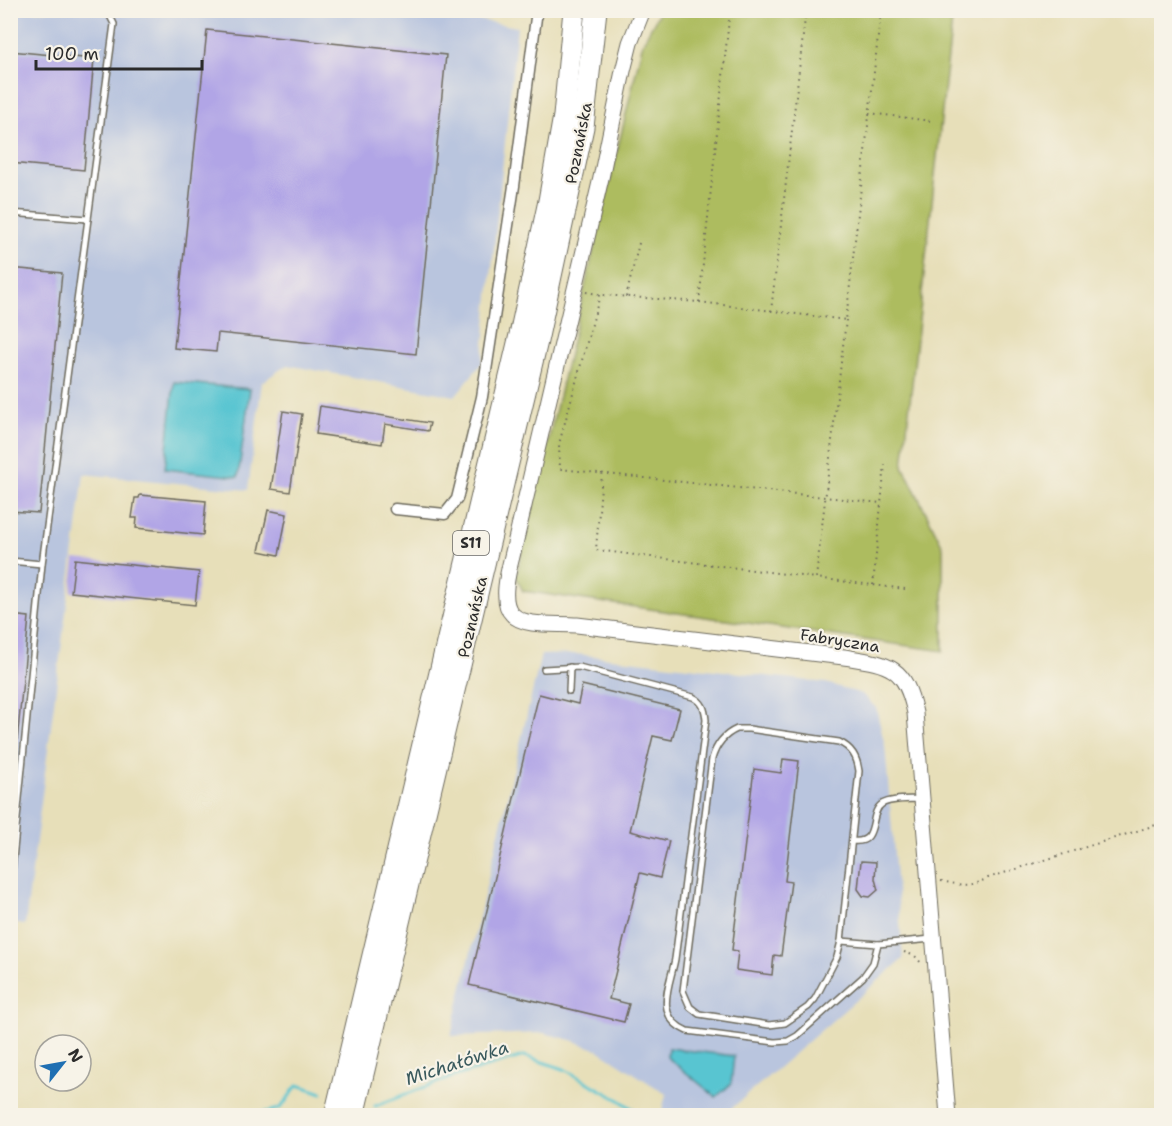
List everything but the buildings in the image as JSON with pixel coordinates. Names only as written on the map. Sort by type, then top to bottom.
[{"type":"highway","name":"Poznańska","points":[[335,1116],[540,245],[564,116],[574,10]]},
{"type":"highway","name":"Poznańska","points":[[354,1116],[537,341],[583,127],[596,16]]},
{"type":"street","points":[[395,509],[445,514],[457,499],[482,397],[514,186],[537,12],[524,10]]},
{"type":"street","points":[[575,289],[628,53],[643,10]]},
{"type":"street","name":"Fabryczna","points":[[575,289],[515,544],[506,590],[506,604],[514,617],[526,623],[573,625],[844,657],[874,662],[894,669],[904,679],[912,701],[923,799],[948,1116]]},
{"type":"lane","points":[[10,890],[42,564],[114,24],[107,10]]},
{"type":"lane","points":[[10,213],[88,219]]},
{"type":"lane","points":[[10,561],[42,564]]},
{"type":"lane","points":[[569,691],[570,667]]},
{"type":"lane","points":[[544,669],[570,667],[585,669],[693,697],[700,701],[705,709],[706,720],[675,959],[665,997],[669,1015],[679,1026],[687,1031],[775,1042],[788,1041],[803,1031],[863,977],[873,963],[878,944]]},
{"type":"lane","points":[[737,729],[832,740],[845,745],[855,755],[859,771],[841,941],[837,957],[815,999],[785,1023],[769,1025],[705,1016],[694,1011],[684,997],[683,985],[712,759],[715,749],[726,735],[737,729]]},
{"type":"lane","points":[[852,841],[862,841],[869,835],[881,805],[923,799]]},
{"type":"lane","points":[[841,941],[878,944],[934,939]]},
{"type":"path","points":[[699,302],[730,10]]},
{"type":"path","points":[[771,311],[806,10]]},
{"type":"path","points":[[816,578],[880,10]]},
{"type":"path","points":[[869,113],[931,121]]},
{"type":"path","points":[[626,297],[640,239]]},
{"type":"path","points":[[575,289],[600,295],[699,302],[846,320]]},
{"type":"path","points":[[600,295],[559,444],[560,469],[881,503]]},
{"type":"path","points":[[873,585],[885,464]]},
{"type":"path","points":[[602,473],[596,550],[905,589]]},
{"type":"path","points":[[929,879],[963,886],[976,885],[988,878],[1161,823]]},
{"type":"shaded area","points":[[426,10],[517,27],[482,363],[455,396],[287,365],[262,382],[248,490],[84,474],[25,925],[11,923],[11,11]]},
{"type":"shaded area","points":[[576,654],[826,683],[862,694],[876,708],[885,746],[903,959],[724,1115],[667,1115],[662,1111],[666,1094],[598,1050],[571,1040],[544,1033],[451,1036],[541,655]]},
{"type":"green space","points":[[660,11],[953,11],[903,466],[943,547],[943,651],[523,591],[516,577],[643,42]]},
{"type":"water","points":[[174,382],[250,389],[238,477],[165,469]]},
{"type":"water","points":[[668,1048],[734,1056],[731,1084],[716,1097],[667,1057]]},
{"type":"waterway","name":"Michałówka","points":[[375,1106],[452,1077],[524,1056],[564,1069],[643,1116]]},
{"type":"waterway","name":"Michałówka","points":[[239,1116],[278,1109],[298,1085],[322,1093]]}]
